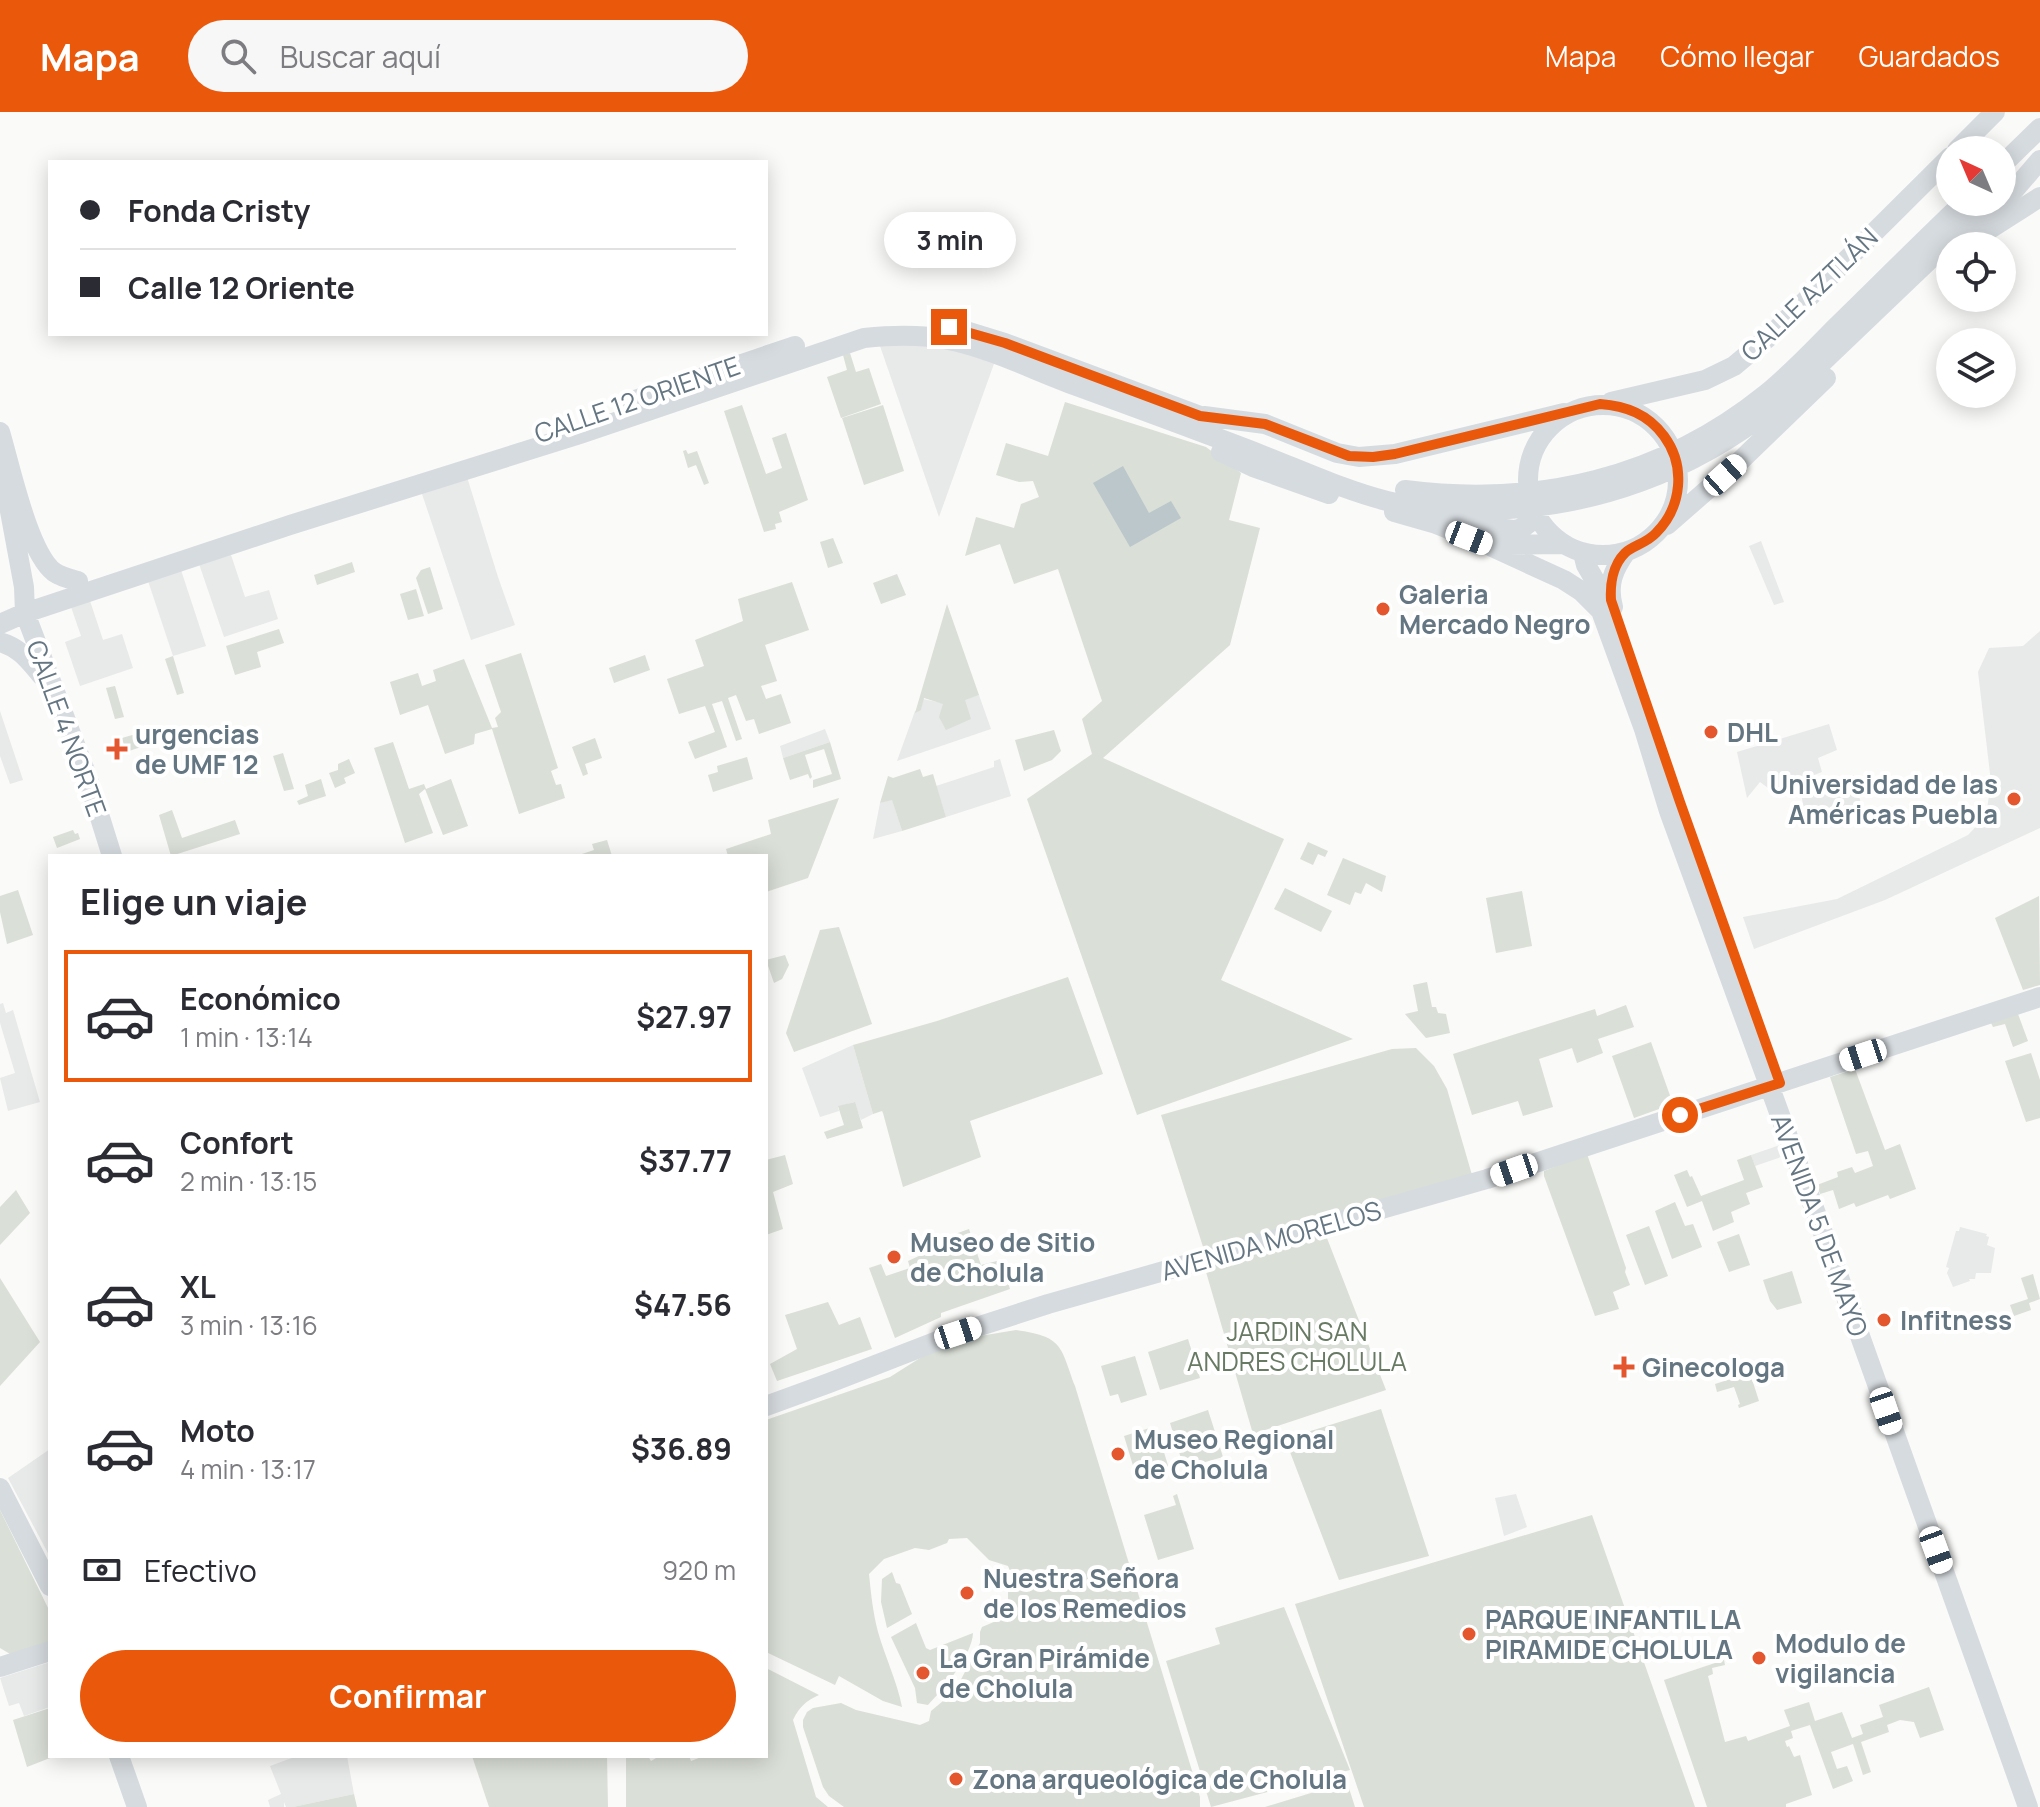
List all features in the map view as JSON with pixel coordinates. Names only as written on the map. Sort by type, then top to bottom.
[{"type":"main road","points":[[1971,136],[1995,112]]},
{"type":"main road","points":[[2016,151],[2040,128]]},
{"type":"main road","points":[[2016,177],[2040,154]]},
{"type":"main road","points":[[1977,232],[2040,160]]},
{"type":"main road","name":"CALLE AZTLÁN","points":[[1600,404],[1705,380],[1734,366],[1771,335],[1936,171]]},
{"type":"main road","points":[[1985,232],[2040,197]]},
{"type":"main road","name":"CALLE 12 ORIENTE","points":[[0,610],[25,607],[580,434],[864,338],[919,335],[963,343],[1371,485],[1471,496],[1550,490],[1597,480],[1658,459],[1731,419],[1780,382],[1950,216]]},
{"type":"main road","name":"CALLE 12 ORIENTE","points":[[0,624],[25,607],[78,581],[576,421],[861,324],[918,322],[1005,343],[1359,492],[1389,501],[1458,509],[1510,509],[1562,503],[1614,491],[1664,473],[1711,450],[1762,416],[1975,216]]},
{"type":"main road","points":[[1570,412],[1550,426],[1536,445],[1529,467],[1528,489],[1534,511],[1544,527],[1575,550],[1604,555],[1626,552],[1655,535],[1739,462],[1936,272]]},
{"type":"main road","points":[[1203,425],[1265,424],[1337,453],[1359,457],[1395,454],[1600,404],[1616,405],[1647,418],[1659,429],[1669,443],[1677,466],[1678,491],[1674,507],[1655,535]]},
{"type":"main road","name":"CALLE 12 ORIENTE","points":[[1203,425],[1219,450],[1253,467],[1348,502],[1401,513],[1488,545],[1575,550]]},
{"type":"main road","points":[[0,432],[28,527],[38,549],[54,572],[78,581]]},
{"type":"main road","name":"CALLE 4 NORTE","points":[[0,480],[9,506],[25,607],[87,776],[111,854]]},
{"type":"main road","points":[[1450,530],[1455,525],[1465,523],[1521,529],[1530,522],[1534,511]]},
{"type":"main road","points":[[1488,545],[1564,580],[1581,591],[1601,611]]},
{"type":"main road","points":[[1564,580],[1576,569],[1575,550]]},
{"type":"main road","name":"AVENIDA 5 DE MAYO","points":[[1575,550],[1597,584],[1601,611],[1644,729],[1669,811],[1775,1084]]},
{"type":"main road","name":"AVENIDA 5 DE MAYO","points":[[1626,552],[1612,577],[1610,592],[1613,607],[1775,1084],[2028,1807]]},
{"type":"main road","points":[[0,642],[26,656],[54,691]]},
{"type":"main road","name":"AVENIDA MORELOS","points":[[768,1405],[958,1333],[1048,1304],[1487,1179],[2040,997]]},
{"type":"main road","points":[[0,1488],[48,1582]]},
{"type":"main road","points":[[0,1667],[48,1652]]},
{"type":"main road","points":[[120,1758],[137,1807]]},
{"type":"shaded area","points":[[928,342],[995,361],[939,517],[880,346]]},
{"type":"shaded area","points":[[1123,466],[1149,513],[1171,501],[1181,518],[1130,547],[1093,483]]},
{"type":"shaded area","points":[[467,477],[515,625],[471,640],[420,488]]},
{"type":"shaded area","points":[[1761,541],[1784,602],[1774,605],[1749,546]]},
{"type":"shaded area","points":[[230,552],[245,597],[269,590],[278,619],[224,637],[198,561]]},
{"type":"shaded area","points":[[180,567],[206,646],[173,656],[147,578]]},
{"type":"shaded area","points":[[89,598],[103,640],[122,634],[133,668],[80,686],[65,642],[81,636],[70,604]]},
{"type":"shaded area","name":"Universidad de las Américas Puebla","points":[[2040,631],[2040,828],[1885,900],[1754,949],[1743,917],[1837,899],[1968,835],[1986,816],[1991,782],[1978,672],[1989,648],[2023,646]]},
{"type":"shaded area","points":[[979,695],[991,729],[897,761],[915,711],[921,709],[923,699],[947,704]]},
{"type":"shaded area","points":[[0,711],[23,780],[10,784],[0,756]]},
{"type":"shaded area","points":[[1829,724],[1837,750],[1818,758],[1822,772],[1772,791],[1760,782],[1747,798],[1737,752]]},
{"type":"shaded area","points":[[825,729],[830,742],[783,758],[780,746]]},
{"type":"shaded area","points":[[1000,759],[1011,796],[946,817],[936,786],[994,767],[994,761]]},
{"type":"shaded area","points":[[1854,775],[1861,804],[1806,825],[1801,792]]},
{"type":"shaded area","points":[[892,799],[902,831],[873,839],[880,803]]},
{"type":"shaded area","points":[[3,1003],[6,1013],[13,1010],[40,1102],[8,1111],[0,1078],[15,1073],[0,1023],[0,1004]]},
{"type":"shaded area","points":[[853,1045],[873,1114],[861,1120],[854,1102],[820,1117],[802,1068]]},
{"type":"shaded area","points":[[1783,1144],[1787,1155],[1755,1166],[1751,1155]]},
{"type":"shaded area","points":[[1960,1227],[1987,1234],[1987,1245],[1995,1248],[1991,1273],[1976,1273],[1975,1279],[1953,1287],[1947,1273],[1949,1268],[1946,1267],[1956,1231]]},
{"type":"shaded area","points":[[48,1450],[48,1553],[8,1478]]},
{"type":"shaded area","points":[[1516,1494],[1527,1527],[1504,1536],[1495,1498]]},
{"type":"shaded area","points":[[48,1663],[48,1708],[24,1716],[19,1703],[9,1706],[0,1678]]},
{"type":"shaded area","points":[[292,1758],[347,1758],[354,1794],[293,1807],[286,1807],[284,1802],[284,1807],[270,1807],[268,1800],[281,1794],[270,1766]]},
{"type":"green space","points":[[850,353],[856,372],[869,368],[881,404],[841,418],[827,377],[847,370],[843,355]]},
{"type":"green space","points":[[1065,402],[1206,447],[1241,473],[1229,520],[1260,528],[1230,645],[1103,758],[1284,839],[1221,980],[1353,1039],[1137,1115],[1027,799],[1092,754],[1082,719],[1102,701],[1058,569],[1014,584],[1000,544],[965,556],[976,517],[1014,528],[1021,504],[1039,497],[1033,481],[1019,482],[996,475],[1006,443],[1048,456]]},
{"type":"green space","points":[[742,405],[766,474],[782,468],[772,438],[786,433],[808,500],[779,512],[782,522],[775,524],[776,529],[764,532],[724,411]]},
{"type":"green space","points":[[883,405],[904,471],[864,485],[842,418]]},
{"type":"green space","points":[[686,450],[688,454],[697,451],[709,483],[704,485],[696,465],[688,468],[683,451]]},
{"type":"green space","points":[[833,538],[843,563],[828,568],[820,542]]},
{"type":"green space","points":[[352,562],[355,572],[317,585],[314,575]]},
{"type":"green space","points":[[430,567],[443,609],[428,614],[416,578],[421,570]]},
{"type":"green space","points":[[897,574],[906,595],[881,604],[873,583]]},
{"type":"green space","points":[[792,582],[809,630],[765,645],[777,681],[761,686],[766,699],[781,694],[791,723],[759,734],[754,719],[746,721],[736,695],[728,698],[742,739],[736,741],[722,701],[712,704],[727,747],[695,759],[688,742],[715,732],[705,706],[679,714],[667,679],[704,666],[695,640],[743,621],[738,599]]},
{"type":"green space","points":[[416,589],[424,616],[408,620],[400,594]]},
{"type":"green space","points":[[947,604],[979,695],[965,700],[971,719],[946,730],[939,717],[943,704],[924,698],[921,710],[915,713]]},
{"type":"green space","points":[[279,629],[284,643],[257,652],[261,667],[235,675],[226,646]]},
{"type":"green space","points":[[521,653],[558,768],[551,771],[556,785],[561,784],[565,798],[519,814],[492,729],[475,734],[474,744],[445,754],[428,705],[400,715],[390,682],[418,673],[422,686],[436,681],[433,670],[464,659],[492,728],[498,727],[495,718],[501,712],[485,665]]},
{"type":"green space","points":[[645,655],[650,670],[614,683],[609,668]]},
{"type":"green space","points":[[173,656],[184,693],[177,695],[165,659]]},
{"type":"green space","points":[[115,686],[124,717],[115,719],[106,688]]},
{"type":"green space","points":[[1054,730],[1061,751],[1052,760],[1024,771],[1015,740]]},
{"type":"green space","points":[[146,731],[150,744],[126,752],[122,738]]},
{"type":"green space","points":[[595,738],[602,758],[585,764],[588,774],[583,776],[572,747]]},
{"type":"green space","points":[[393,742],[409,789],[424,784],[426,789],[451,779],[468,826],[443,835],[425,789],[419,794],[433,833],[405,843],[374,748]]},
{"type":"green space","points":[[830,742],[841,779],[813,788],[813,780],[832,774],[824,749],[805,755],[810,779],[808,774],[790,780],[783,758]]},
{"type":"green space","points":[[283,753],[294,789],[284,791],[273,756]]},
{"type":"green space","points":[[747,757],[753,779],[713,792],[708,775],[718,772],[717,766]]},
{"type":"green space","points":[[349,759],[355,773],[344,778],[346,783],[335,788],[329,773],[338,770],[338,764]]},
{"type":"green space","points":[[920,769],[923,777],[933,774],[946,817],[902,831],[892,800],[880,803],[888,776],[893,778]]},
{"type":"green space","points":[[321,779],[326,796],[299,805],[297,801],[308,796],[305,785]]},
{"type":"green space","points":[[839,798],[808,878],[768,891],[768,854],[727,854],[726,849],[771,834],[768,820]]},
{"type":"green space","points":[[172,810],[182,838],[235,820],[240,834],[170,854],[159,815]]},
{"type":"green space","points":[[73,830],[80,839],[57,848],[53,837]]},
{"type":"green space","points":[[607,840],[611,854],[582,854],[594,850],[592,844]]},
{"type":"green space","points":[[1308,842],[1328,851],[1325,857],[1318,854],[1313,865],[1300,859]]},
{"type":"green space","points":[[1343,858],[1386,876],[1382,892],[1366,883],[1361,894],[1355,892],[1350,905],[1327,895]]},
{"type":"green space","points":[[1285,888],[1332,911],[1321,932],[1274,909]]},
{"type":"green space","points":[[18,890],[33,935],[7,944],[0,896]]},
{"type":"green space","points":[[1522,891],[1532,946],[1496,953],[1486,898]]},
{"type":"green space","points":[[2039,896],[2040,985],[2023,990],[1995,918]]},
{"type":"green space","points":[[839,927],[872,1024],[794,1052],[786,1033],[820,930]]},
{"type":"green space","points":[[785,955],[789,965],[782,979],[774,983],[768,966],[768,959]]},
{"type":"green space","points":[[1068,977],[1103,1074],[970,1121],[981,1157],[903,1187],[883,1113],[873,1114],[853,1045],[937,1021]]},
{"type":"green space","points":[[1427,982],[1432,1007],[1436,1007],[1438,1013],[1446,1014],[1450,1033],[1426,1038],[1405,1014],[1418,1011],[1413,985]]},
{"type":"green space","points":[[1626,1005],[1634,1027],[1598,1039],[1603,1053],[1577,1063],[1572,1048],[1539,1059],[1553,1107],[1523,1116],[1518,1101],[1472,1115],[1453,1054],[1595,1009],[1597,1016]]},
{"type":"green space","points":[[2018,1014],[2028,1041],[2013,1047],[2005,1024],[1993,1027],[1991,1023]]},
{"type":"green space","points":[[1651,1042],[1673,1104],[1634,1118],[1612,1056]]},
{"type":"green space","points":[[1416,1048],[1434,1066],[1447,1089],[1472,1175],[1205,1253],[1161,1115],[1392,1049]]},
{"type":"green space","points":[[2031,1053],[2040,1080],[2040,1118],[2026,1122],[2005,1061]]},
{"type":"green space","points":[[1855,1069],[1885,1150],[1900,1144],[1916,1189],[1890,1199],[1888,1195],[1856,1207],[1854,1203],[1839,1209],[1833,1190],[1820,1194],[1817,1185],[1838,1177],[1837,1172],[1852,1167],[1855,1173],[1873,1166],[1868,1151],[1856,1154],[1830,1077]]},
{"type":"green space","points":[[855,1102],[863,1128],[827,1139],[824,1132],[844,1125],[838,1106]]},
{"type":"green space","points":[[1587,1154],[1630,1285],[1613,1292],[1619,1309],[1595,1316],[1544,1176],[1544,1171]]},
{"type":"green space","points":[[785,1155],[793,1184],[773,1192],[783,1229],[768,1234],[768,1159]]},
{"type":"green space","points":[[1751,1155],[1763,1187],[1746,1193],[1750,1204],[1731,1212],[1734,1222],[1713,1231],[1702,1201],[1687,1207],[1674,1175],[1687,1170],[1701,1196],[1744,1180],[1737,1160]]},
{"type":"green space","points":[[16,1190],[30,1213],[0,1245],[0,1207]]},
{"type":"green space","points":[[1675,1202],[1685,1226],[1693,1224],[1702,1247],[1672,1259],[1655,1211]]},
{"type":"green space","points":[[1649,1226],[1668,1276],[1645,1285],[1626,1235]]},
{"type":"green space","points":[[969,1229],[981,1265],[1001,1260],[1010,1289],[941,1313],[941,1317],[895,1338],[869,1268],[881,1264],[886,1276],[910,1268],[908,1261],[921,1255],[919,1247]]},
{"type":"green space","name":"JARDIN SAN ANDRES CHOLULA","points":[[1325,1233],[1386,1390],[1253,1434],[1204,1265]]},
{"type":"green space","points":[[1739,1234],[1750,1265],[1729,1272],[1717,1242]]},
{"type":"green space","points":[[1792,1271],[1802,1303],[1777,1310],[1770,1301],[1763,1280]]},
{"type":"green space","points":[[2033,1274],[2040,1299],[2029,1303],[2031,1310],[2014,1316],[2010,1305],[2028,1299],[2021,1278]]},
{"type":"green space","points":[[0,1278],[40,1342],[0,1386]]},
{"type":"green space","points":[[828,1302],[839,1325],[860,1317],[872,1349],[777,1381],[770,1364],[797,1349],[785,1315]]},
{"type":"green space","points":[[1016,1330],[1043,1336],[1058,1345],[1062,1352],[1200,1797],[1200,1807],[844,1807],[823,1787],[803,1727],[807,1712],[841,1703],[856,1710],[920,1725],[929,1721],[931,1711],[955,1691],[980,1643],[982,1627],[1008,1616],[1008,1589],[1014,1580],[1008,1566],[989,1560],[967,1538],[949,1539],[947,1543],[929,1550],[915,1548],[884,1559],[869,1574],[878,1632],[902,1707],[883,1701],[839,1676],[835,1685],[768,1653],[768,1419],[890,1377],[928,1353],[968,1338]]},
{"type":"green space","points":[[1188,1339],[1200,1378],[1160,1390],[1148,1352]]},
{"type":"green space","points":[[1135,1356],[1147,1395],[1121,1403],[1118,1394],[1110,1396],[1101,1366]]},
{"type":"green space","points":[[1750,1373],[1759,1401],[1739,1408],[1734,1387],[1717,1392],[1715,1384]]},
{"type":"green space","points":[[1381,1409],[1429,1556],[1339,1580],[1285,1439]]},
{"type":"green space","points":[[1208,1410],[1223,1457],[1184,1468],[1170,1423]]},
{"type":"green space","points":[[1156,1426],[1170,1472],[1138,1482],[1124,1436]]},
{"type":"green space","points":[[1177,1494],[1194,1549],[1158,1560],[1144,1515],[1176,1505],[1173,1496]]},
{"type":"green space","points":[[0,1510],[48,1608],[48,1647],[15,1657],[0,1648]]},
{"type":"green space","name":"PARQUE INFANTIL LA PIRAMIDE CHOLULA","points":[[1592,1515],[1695,1807],[1364,1807],[1295,1604]]},
{"type":"green space","points":[[892,1572],[912,1614],[887,1628],[881,1602],[882,1579]]},
{"type":"green space","points":[[1284,1607],[1350,1770],[1211,1807],[1166,1661],[1220,1644],[1215,1628]]},
{"type":"green space","points":[[916,1623],[926,1648],[930,1650],[973,1633],[962,1662],[928,1705],[917,1703],[915,1688],[891,1637]]},
{"type":"green space","points":[[1724,1660],[1725,1665],[1712,1668],[1713,1674],[1708,1676],[1725,1742],[1746,1736],[1748,1741],[1790,1726],[1784,1710],[1809,1702],[1815,1721],[1842,1712],[1852,1738],[1863,1734],[1860,1725],[1883,1717],[1879,1705],[1929,1687],[1944,1730],[1920,1738],[1914,1722],[1900,1720],[1887,1725],[1889,1732],[1861,1742],[1871,1772],[1863,1775],[1853,1744],[1831,1752],[1837,1769],[1847,1766],[1853,1781],[1833,1789],[1810,1725],[1791,1731],[1793,1738],[1785,1741],[1794,1757],[1800,1755],[1812,1795],[1786,1804],[1786,1807],[1707,1807],[1664,1680]]},
{"type":"green space","points":[[768,1669],[819,1695],[803,1705],[793,1720],[816,1797],[828,1807],[626,1807],[626,1758],[649,1758],[651,1761],[656,1758],[690,1758],[691,1761],[699,1758],[768,1758]]},
{"type":"green space","points":[[48,1709],[50,1758],[27,1767],[13,1720]]},
{"type":"green space","points":[[473,1758],[607,1758],[608,1807],[489,1807]]},
{"type":"green space","points":[[1347,1782],[1355,1807],[1265,1807]]},
{"type":"green space","points":[[354,1794],[357,1807],[293,1807]]},
{"type":"place","name":"Galeria Mercado Negro","points":[[1383,609]]},
{"type":"place","name":"DHL","points":[[1711,732]]},
{"type":"place","name":"urgencias de UMF 12","points":[[117,749]]},
{"type":"place","name":"Universidad de las Américas Puebla","points":[[2014,799]]},
{"type":"place","name":"Museo de Sitio de Cholula","points":[[894,1257]]},
{"type":"place","name":"Infitness","points":[[1884,1320]]},
{"type":"place","name":"Ginecologa","points":[[1624,1367]]},
{"type":"place","name":"Museo Regional de Cholula","points":[[1118,1454]]},
{"type":"place","name":"Nuestra Señora de los Remedios","points":[[967,1593]]},
{"type":"place","name":"PARQUE INFANTIL LA PIRAMIDE CHOLULA","points":[[1469,1634]]},
{"type":"place","name":"Modulo de vigilancia","points":[[1759,1658]]},
{"type":"place","name":"La Gran Pirámide de Cholula","points":[[923,1673]]},
{"type":"place","name":"Zona arqueológica de Cholula","points":[[956,1779]]},
{"type":"route","points":[[949,327],[1005,343],[1200,416],[1265,424],[1349,456],[1395,454],[1600,404],[1632,410],[1659,429],[1675,458],[1678,491],[1674,507],[1655,535],[1626,552],[1620,560],[1612,577],[1611,600],[1780,1083],[1680,1115]]}]
